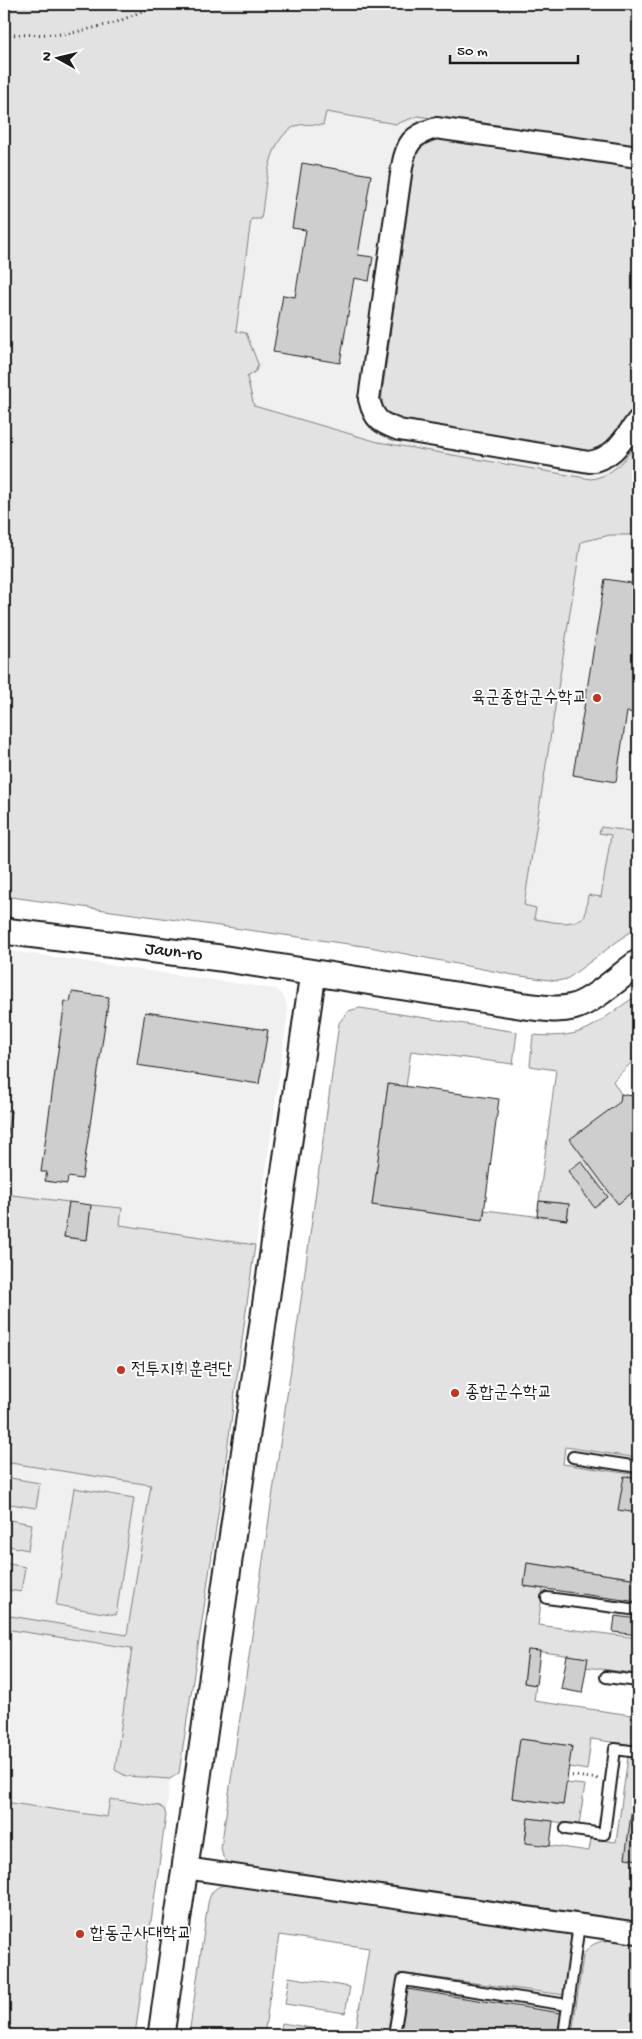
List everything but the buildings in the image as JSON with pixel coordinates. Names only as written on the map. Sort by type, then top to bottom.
[{"type":"street","points":[[638,157],[436,128],[422,132],[411,139],[405,152],[402,167],[369,399],[372,411],[378,420],[385,425],[399,430],[589,462],[602,460],[610,455],[638,420]]},
{"type":"street","name":"Jaun-ro","points":[[4,931],[220,958],[525,1006],[558,1009],[586,1002],[638,963]]},
{"type":"street","points":[[161,2035],[313,973]]},
{"type":"street","points":[[185,1868],[638,1933]]},
{"type":"lane","points":[[573,1457],[638,1466]]},
{"type":"lane","points":[[547,1598],[638,1610]]},
{"type":"lane","points":[[606,1677],[638,1681]]},
{"type":"lane","points":[[566,1829],[604,1834],[615,1749],[638,1752]]},
{"type":"lane","points":[[564,2035],[579,1924]]},
{"type":"lane","points":[[394,2035],[403,1980],[568,2005]]},
{"type":"path","points":[[4,35],[67,34],[115,23],[158,4]]},
{"type":"path","points":[[632,1096],[638,1053]]},
{"type":"path","points":[[567,1775],[611,1781]]},
{"type":"shaded area","points":[[4,4],[638,4],[638,151],[418,116],[396,124],[326,112],[323,125],[299,125],[286,133],[273,154],[269,167],[261,219],[251,219],[236,331],[246,333],[258,364],[256,371],[247,377],[254,406],[378,442],[591,479],[606,474],[618,466],[638,442],[638,535],[610,535],[581,542],[524,905],[536,908],[534,919],[567,923],[579,920],[585,916],[588,895],[601,897],[611,835],[599,833],[601,827],[638,832],[638,926],[567,979],[557,981],[513,975],[370,947],[4,896]]},
{"type":"shaded area","name":"육군종합군수학교","points":[[325,111],[396,124],[418,116],[638,151],[638,926],[567,979],[557,981],[513,975],[531,854],[378,442],[254,406],[236,332],[251,218],[261,219],[271,157],[282,135],[297,125],[323,125]]},
{"type":"shaded area","points":[[429,136],[638,162],[638,404],[606,445],[599,451],[581,451],[395,419],[384,409],[382,393],[415,156],[419,147]]},
{"type":"shaded area","name":"전투지휘훈련단","points":[[4,950],[276,989],[283,995],[288,1012],[221,1495],[179,1773],[170,1779],[166,1815],[164,1809],[111,1799],[107,1817],[4,1802]]},
{"type":"shaded area","name":"종합군수학교","points":[[638,995],[638,1026],[632,1062],[613,1081],[621,1094],[619,1203],[638,1188],[638,1458],[565,1447],[563,1464],[638,1475],[638,1579],[527,1563],[524,1586],[543,1589],[538,1625],[638,1638],[638,1674],[586,1667],[587,1658],[528,1650],[524,1683],[536,1685],[534,1701],[638,1716],[638,1746],[591,1739],[587,1770],[569,1767],[571,1746],[520,1739],[512,1798],[563,1805],[566,1783],[585,1785],[579,1825],[528,1818],[525,1842],[589,1851],[591,1839],[616,1842],[628,1757],[638,1758],[638,1925],[230,1864],[223,1857],[221,1848],[302,1293],[339,1023],[348,1011],[360,1008],[517,1032],[513,1064],[411,1051],[406,1087],[388,1085],[372,1205],[483,1220],[485,1210],[567,1220],[569,1204],[539,1201],[556,1070],[530,1066],[533,1035],[568,1035],[580,1032],[601,1021]]},
{"type":"shaded area","points":[[4,1194],[69,1202],[64,1237],[87,1240],[91,1205],[122,1208],[120,1225],[255,1245],[221,1495],[179,1773],[170,1779],[126,1776],[115,1770],[132,1648],[4,1629],[4,1615],[127,1635],[151,1485],[4,1462]]},
{"type":"shaded area","points":[[4,1477],[40,1483],[36,1508],[4,1503]]},
{"type":"shaded area","points":[[74,1488],[134,1498],[116,1615],[56,1605]]},
{"type":"shaded area","points":[[4,1519],[32,1524],[28,1550],[4,1545]]},
{"type":"shaded area","points":[[4,1563],[25,1567],[21,1592],[4,1589]]},
{"type":"shaded area","name":"합동군사대학교","points":[[110,1799],[160,1806],[164,1809],[166,1815],[135,2035],[4,2035],[4,1802],[107,1817]]},
{"type":"shaded area","points":[[229,1884],[573,1932],[564,1995],[399,1973],[390,2035],[355,2035],[369,1948],[279,1935],[264,2035],[189,2035],[208,1903],[215,1889]]},
{"type":"shaded area","points":[[617,1940],[638,1943],[638,2027],[636,2027],[634,2035],[572,2035],[583,1956],[589,1947],[597,1943]]},
{"type":"shaded area","points":[[289,1977],[350,1987],[345,2013],[285,2004]]},
{"type":"shaded area","points":[[282,2023],[342,2033],[342,2035],[280,2035]]},
{"type":"place","name":"육군종합군수학교","points":[[597,698]]},
{"type":"place","name":"전투지휘훈련단","points":[[121,1370]]},
{"type":"place","name":"종합군수학교","points":[[455,1393]]},
{"type":"place","name":"합동군사대학교","points":[[80,1934]]}]
